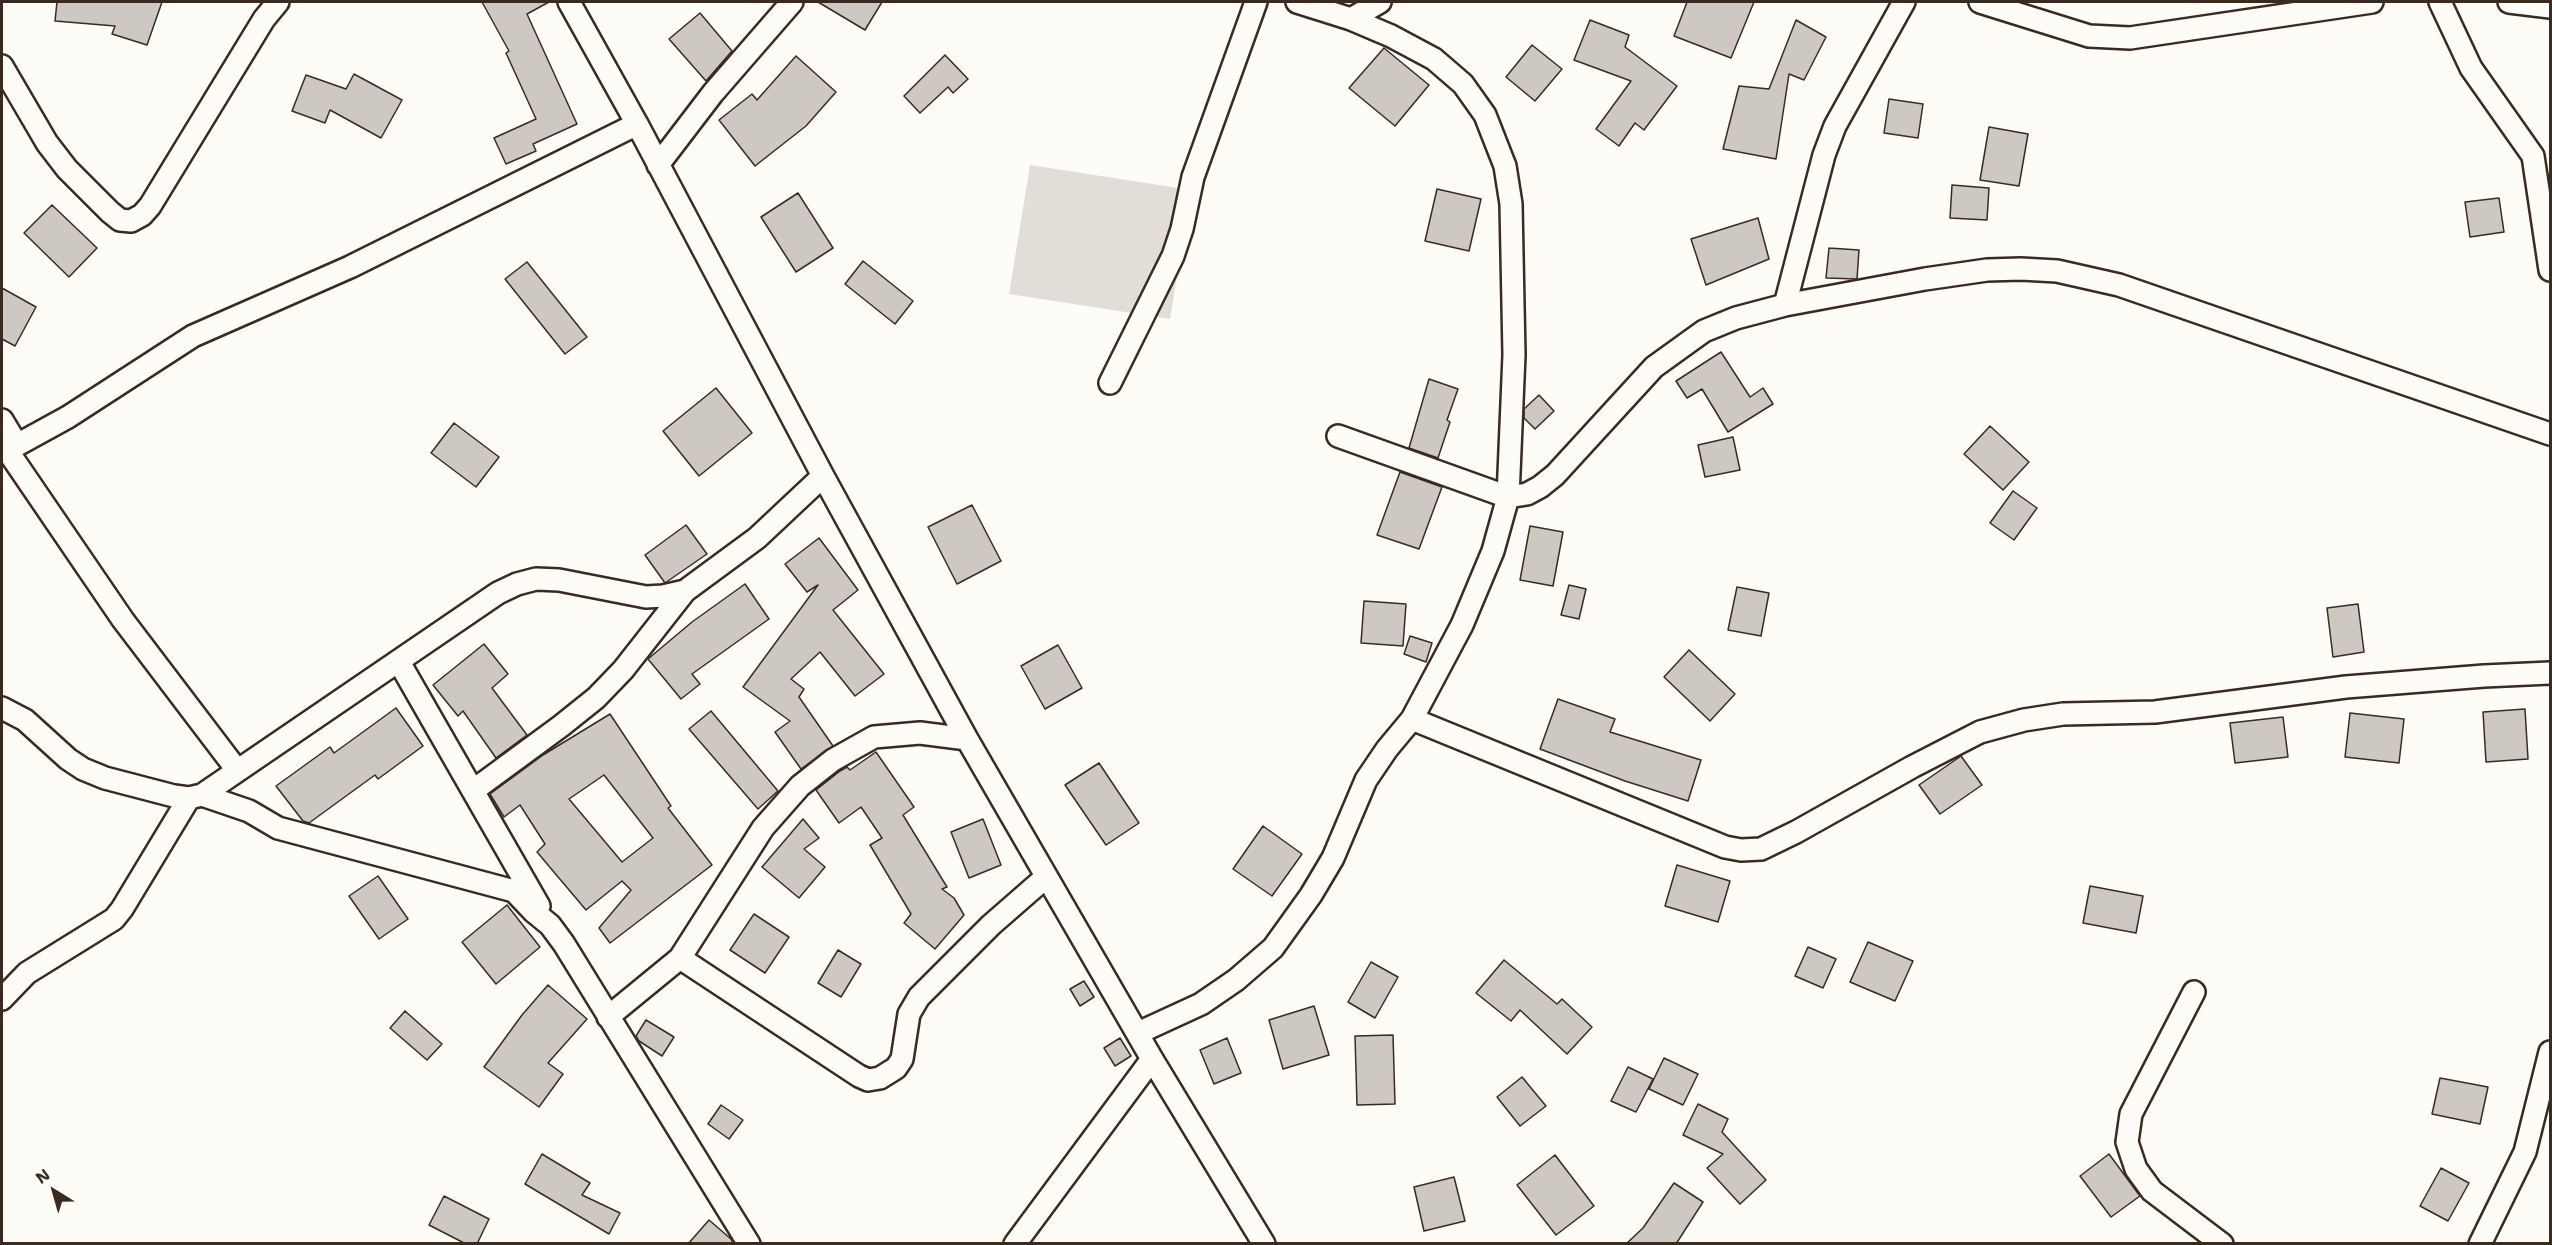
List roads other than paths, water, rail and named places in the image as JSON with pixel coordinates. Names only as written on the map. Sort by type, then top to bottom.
[{"type":"street","points":[[2,66],[47,142],[67,169],[110,212],[120,219],[131,221],[142,215],[150,206],[264,19],[278,2]]},
{"type":"street","points":[[569,2],[637,124],[823,476],[967,739],[1152,1059],[1264,1244]]},
{"type":"street","points":[[658,165],[713,93],[792,2]]},
{"type":"street","points":[[1110,383],[1173,256],[1194,177],[1256,2]]},
{"type":"street","points":[[1138,1033],[1201,1004],[1236,980],[1273,948],[1311,895],[1333,858],[1366,780],[1412,718],[1462,625],[1493,551],[1508,497],[1514,355],[1511,204],[1505,166],[1485,115],[1463,84],[1434,59],[1391,36],[1351,19],[1297,2]]},
{"type":"street","points":[[1351,19],[1380,2]]},
{"type":"street","points":[[1785,305],[1824,155],[1835,126],[1904,2]]},
{"type":"street","points":[[1980,2],[2089,36],[2130,38],[2372,2]]},
{"type":"street","points":[[2440,2],[2471,68],[2533,156],[2550,173]]},
{"type":"street","points":[[2509,2],[2550,7]]},
{"type":"street","points":[[9,448],[68,417],[193,336],[350,267],[637,124]]},
{"type":"street","points":[[2533,156],[2550,270]]},
{"type":"street","points":[[1338,436],[1508,497],[1527,494],[1540,488],[1555,475],[1654,367],[1695,337],[1736,318],[1785,305],[1925,279],[1987,270],[2021,269],[2057,271],[2119,285],[2550,434]]},
{"type":"street","points":[[2,420],[9,448],[123,620],[237,770]]},
{"type":"street","points":[[474,790],[596,698],[623,670],[685,591],[758,538],[823,476]]},
{"type":"street","points":[[2,999],[27,973],[114,919],[196,797],[498,593],[517,584],[536,579],[560,580],[646,597],[685,591]]},
{"type":"street","points":[[399,662],[550,925],[750,1244]]},
{"type":"street","points":[[1412,718],[1725,847],[1741,850],[1761,849],[1796,832],[1911,767],[1980,732],[2024,720],[2063,714],[2155,712],[2346,687],[2550,673]]},
{"type":"street","points":[[2,708],[25,720],[60,753],[83,769],[105,778],[174,796],[196,797],[249,811],[278,828],[514,891],[550,925]]},
{"type":"street","points":[[608,1017],[680,958],[763,828],[800,786],[833,760],[851,747],[883,735],[920,733],[967,739]]},
{"type":"street","points":[[680,958],[859,1076],[868,1080],[880,1078],[896,1068],[902,1059],[909,1014],[919,997],[991,925],[1046,877]]},
{"type":"street","points":[[2194,992],[2131,1114],[2127,1142],[2136,1169],[2152,1191],[2222,1244]]},
{"type":"street","points":[[2480,1244],[2525,1152],[2550,1052]]},
{"type":"street","points":[[1015,1244],[1152,1059]]}]
